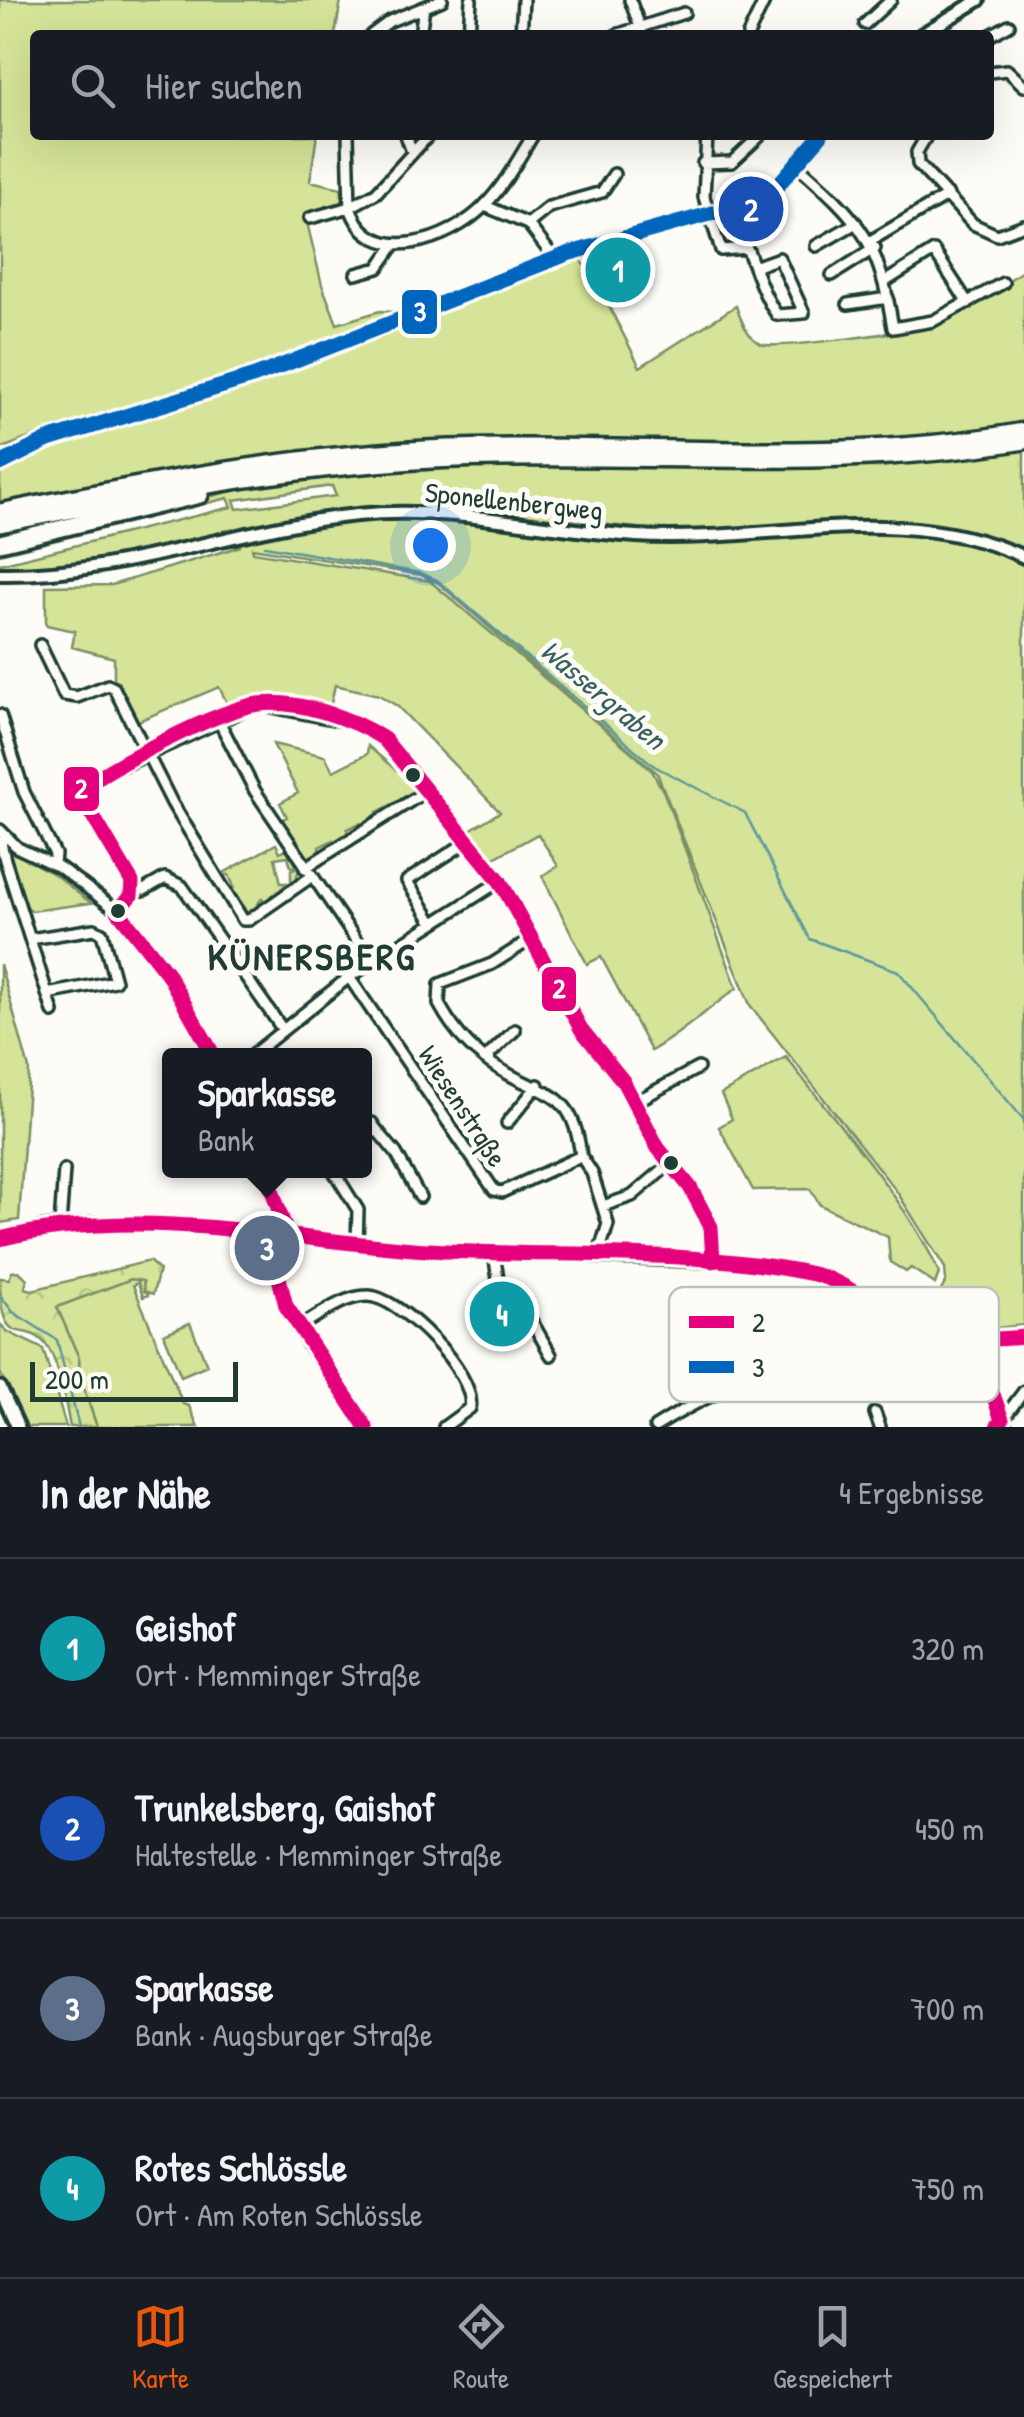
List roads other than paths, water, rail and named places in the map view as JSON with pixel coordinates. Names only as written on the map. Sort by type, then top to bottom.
[{"type":"highway","points":[[0,512],[180,477],[353,454],[484,447],[804,451],[905,446],[1024,431]]},
{"type":"highway","points":[[0,524],[271,474],[461,458],[852,460],[1024,442]]},
{"type":"highway","points":[[0,543],[271,474]]},
{"type":"main road","points":[[0,1388],[18,1427]]},
{"type":"street","points":[[378,30],[390,20],[442,0]]},
{"type":"street","points":[[469,30],[470,0]]},
{"type":"street","points":[[521,30],[523,0]]},
{"type":"street","points":[[630,0],[642,30]]},
{"type":"street","points":[[750,30],[765,0]]},
{"type":"street","points":[[865,24],[891,0]]},
{"type":"street","points":[[928,30],[972,1]]},
{"type":"street","points":[[421,30],[424,7]]},
{"type":"street","points":[[644,30],[684,13]]},
{"type":"street","points":[[940,21],[946,30]]},
{"type":"street","points":[[994,33],[1009,25]]},
{"type":"street","points":[[994,71],[1007,70],[1024,86]]},
{"type":"street","points":[[348,140],[350,207],[366,233],[395,244],[448,232],[485,206],[530,140]]},
{"type":"street","points":[[408,140],[412,152]]},
{"type":"street","points":[[310,218],[350,207],[376,193],[424,140]]},
{"type":"street","points":[[706,140],[703,163],[709,215],[721,250],[747,248],[754,267],[777,316],[804,313],[779,258],[754,267]]},
{"type":"street","points":[[703,163],[732,162],[756,140]]},
{"type":"street","points":[[0,464],[48,440],[227,386],[554,258],[709,215],[765,194],[817,140]]},
{"type":"street","points":[[924,140],[918,152],[918,164],[982,231],[1008,234],[1024,225]]},
{"type":"street","points":[[797,165],[873,244],[886,281],[894,328],[934,321],[1004,283]]},
{"type":"street","points":[[528,224],[549,207],[602,192],[614,174]]},
{"type":"street","points":[[832,275],[948,196]]},
{"type":"street","points":[[485,206],[528,224],[554,258]]},
{"type":"street","points":[[816,246],[856,223]]},
{"type":"street","points":[[356,274],[378,268],[395,244]]},
{"type":"street","points":[[886,281],[934,251],[968,303]]},
{"type":"street","points":[[848,304],[888,298]]},
{"type":"street","name":"Sponellenbergweg","points":[[0,574],[94,570],[222,536],[390,513],[475,516],[656,536],[756,535],[892,524],[956,532],[1024,557]]},
{"type":"street","points":[[40,645],[57,687],[68,698],[111,686],[145,754],[242,920],[248,920],[428,790]]},
{"type":"street","points":[[133,890],[128,871],[78,790],[145,754],[258,704],[358,724],[384,739],[500,881],[582,1029],[635,1102],[656,1144],[683,1175],[709,1222],[713,1261]]},
{"type":"street","points":[[0,716],[31,809],[53,849],[54,864]]},
{"type":"street","points":[[219,721],[254,791],[370,962]]},
{"type":"street","points":[[2,833],[22,851],[54,864],[118,911],[167,973],[209,1048]]},
{"type":"street","points":[[2,833],[1,845],[53,1012]]},
{"type":"street","points":[[433,922],[407,880],[470,840]]},
{"type":"street","points":[[133,890],[144,890],[165,878],[182,886],[284,1030]]},
{"type":"street","points":[[261,1048],[370,962],[500,881]]},
{"type":"street","points":[[118,911],[133,890]]},
{"type":"street","points":[[30,939],[94,929],[102,933],[108,948],[115,980],[47,994]]},
{"type":"street","points":[[533,938],[492,964],[440,984],[437,993],[446,1016],[490,1064],[538,1084],[563,1105],[603,1206],[608,1230],[598,1256]]},
{"type":"street","name":"Wiesenstraße","points":[[349,977],[494,1190],[502,1192],[581,1156]]},
{"type":"street","points":[[490,1064],[489,1055],[515,1030]]},
{"type":"street","points":[[635,1102],[698,1068]]},
{"type":"street","points":[[507,1123],[538,1084]]},
{"type":"street","points":[[372,1132],[396,1153],[420,1197]]},
{"type":"street","points":[[603,1206],[632,1196],[671,1163]]},
{"type":"street","points":[[60,1226],[64,1170]]},
{"type":"street","points":[[268,1178],[281,1210],[280,1284],[296,1328],[366,1427]]},
{"type":"street","points":[[338,1178],[358,1210],[357,1245]]},
{"type":"street","points":[[0,1239],[60,1226],[216,1228],[357,1245],[713,1261],[817,1275],[845,1287]]},
{"type":"street","points":[[494,1254],[499,1285],[531,1320],[551,1355]]},
{"type":"street","points":[[296,1328],[357,1297],[388,1301],[434,1338],[468,1384],[470,1408],[444,1427]]},
{"type":"street","points":[[999,1340],[1024,1338]]},
{"type":"street","points":[[1002,1425],[1024,1391]]},
{"type":"street","points":[[656,1427],[702,1402]]},
{"type":"street","points":[[875,1413],[880,1427]]},
{"type":"waterway","name":"Wassergraben","points":[[265,546],[420,573],[437,580],[654,766],[745,813],[810,939],[898,971],[1024,1120]]},
{"type":"waterway","points":[[0,1295],[13,1312],[57,1340],[79,1427]]},
{"type":"place","name":"Trunkelsberg, Gaishof","points":[[751,209]]},
{"type":"place","name":"Geishof","points":[[618,270]]},
{"type":"place","name":"Sparkasse","points":[[267,1248]]},
{"type":"place","name":"Rotes Schlössle","points":[[502,1314]]},
{"type":"district","name":"KÜNERSBERG","points":[[312,957]]}]
